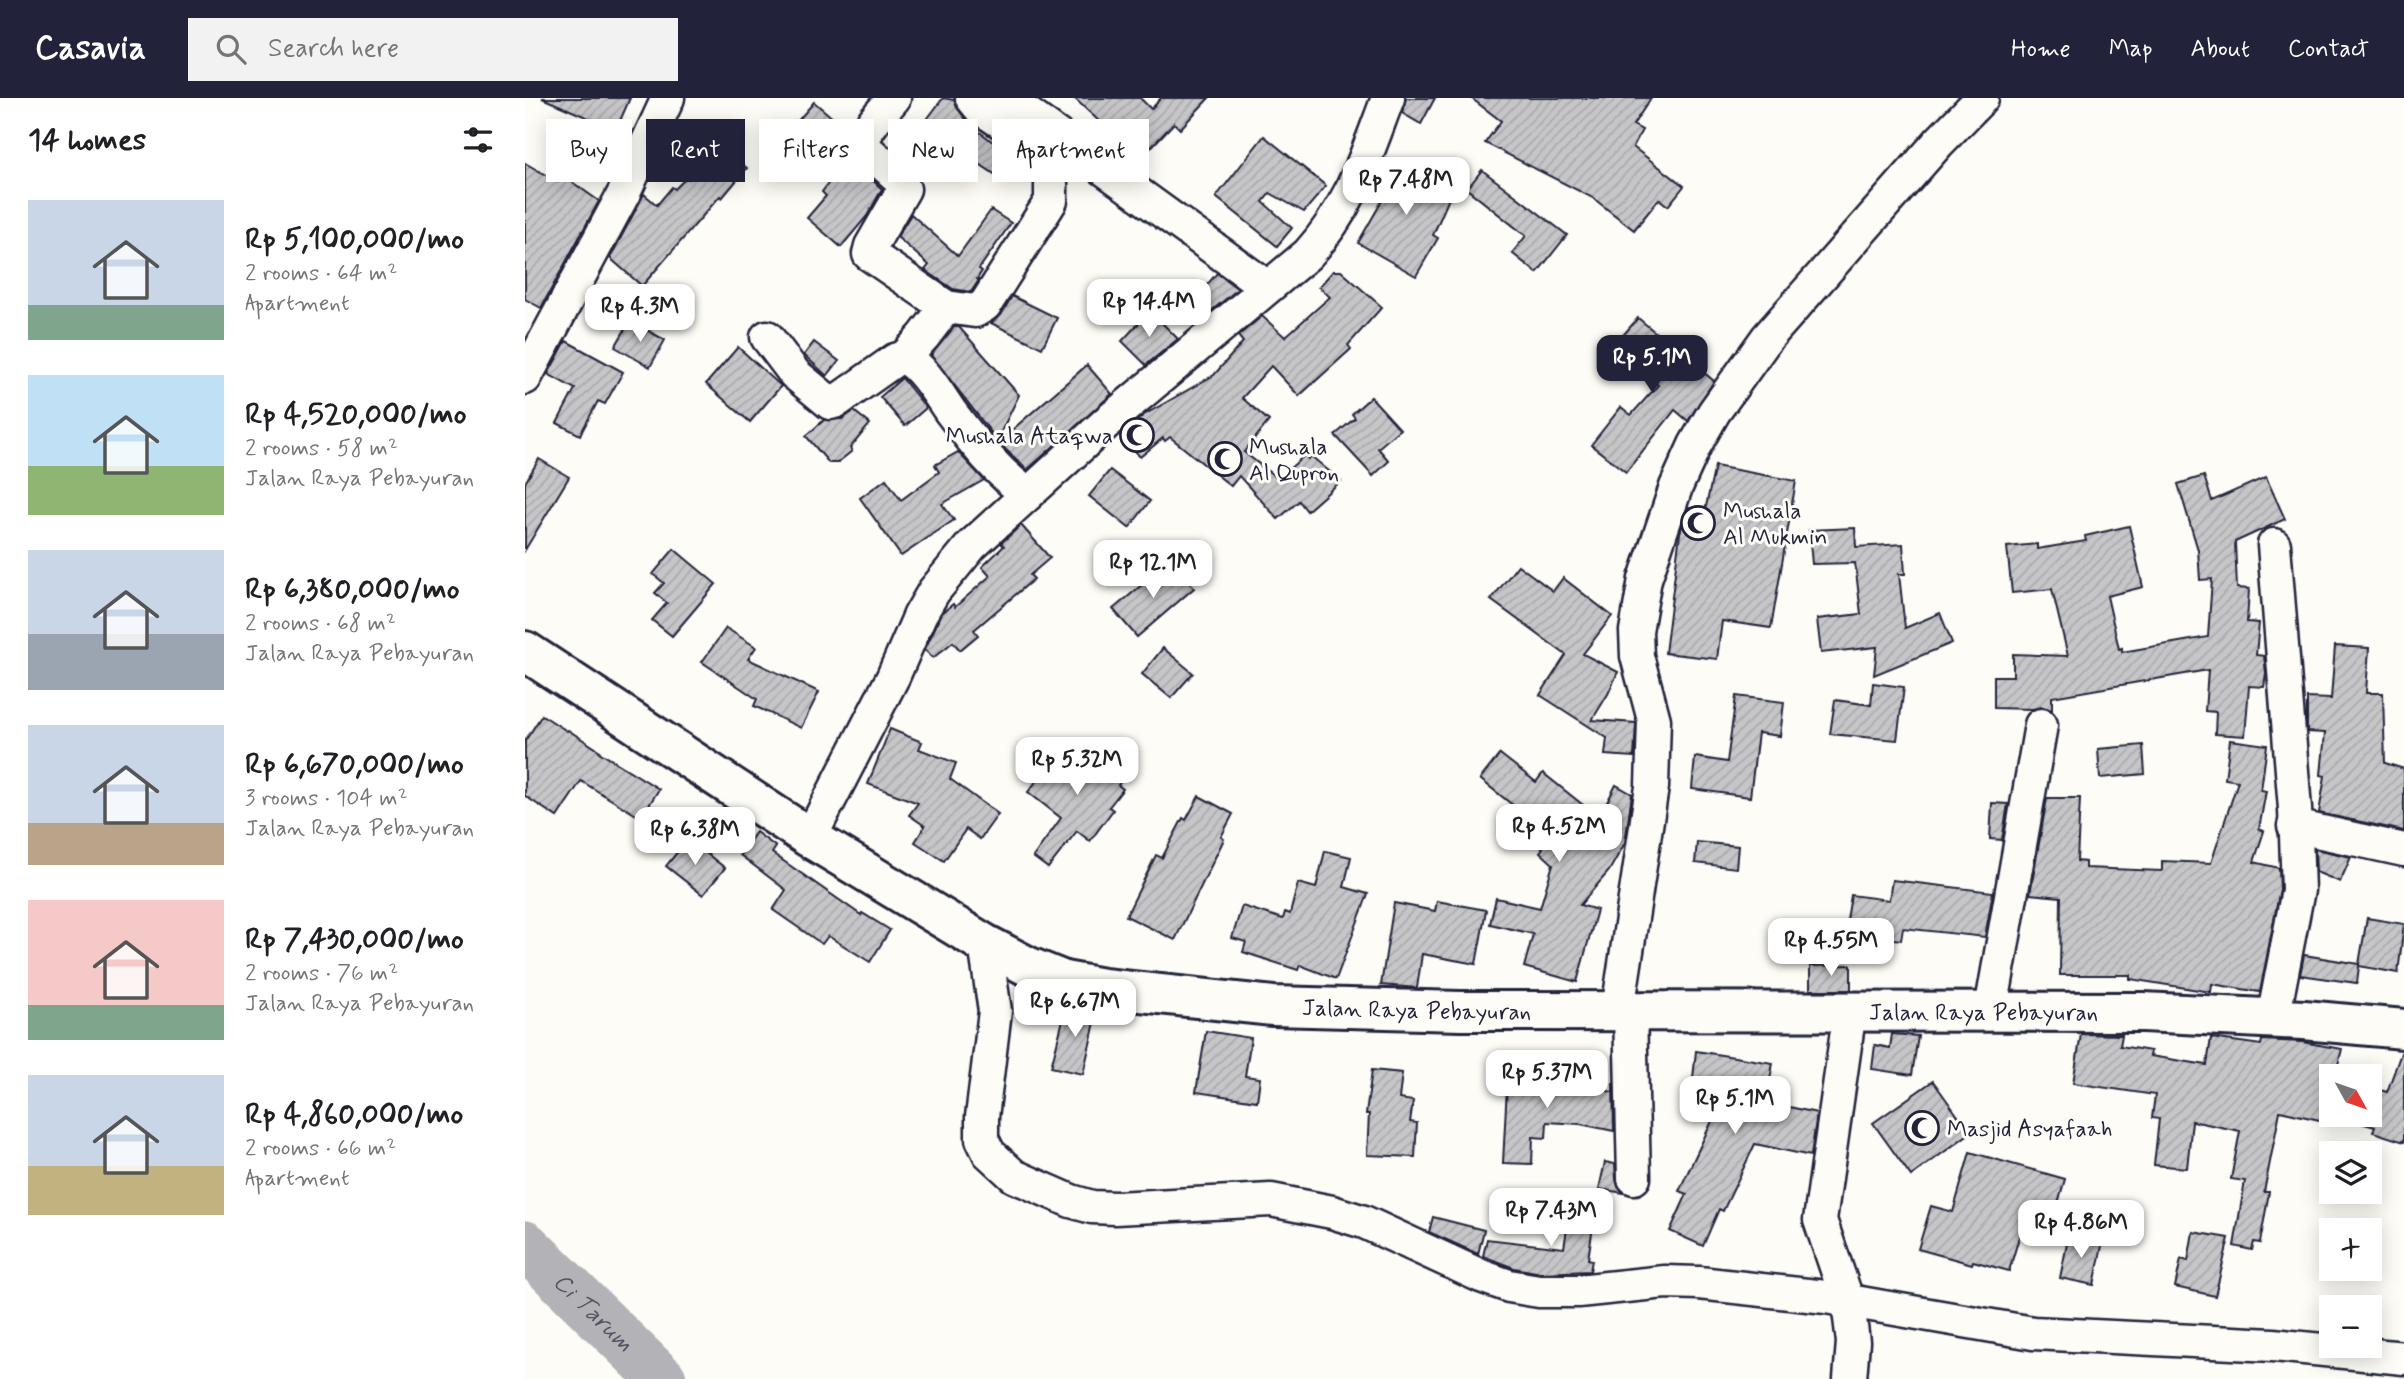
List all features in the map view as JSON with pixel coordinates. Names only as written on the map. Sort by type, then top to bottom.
[{"type":"main road","name":"Jalan Raya Pebayuran","points":[[525,651],[810,838],[985,944],[1029,967],[1064,981],[1103,988],[1273,1006],[1461,1011],[2143,1012],[2404,1029]]},
{"type":"street","points":[[525,378],[624,193],[668,98]]},
{"type":"street","points":[[894,98],[865,134],[863,144],[900,179],[904,189],[869,254],[946,307],[975,311],[985,305],[1051,201],[1051,178],[1048,166],[1028,140],[980,108],[972,98]]},
{"type":"street","points":[[1006,98],[1267,287]]},
{"type":"street","points":[[810,838],[934,592],[971,546],[1106,422],[1308,254],[1350,197],[1388,98]]},
{"type":"street","points":[[1634,1178],[1624,1010],[1653,773],[1654,720],[1637,656],[1636,631],[1645,579],[1676,487],[1714,412],[1767,338],[1930,152],[1982,98]]},
{"type":"street","points":[[767,337],[795,374],[830,403],[837,401],[895,360],[905,357],[946,307]]},
{"type":"street","points":[[905,357],[925,376],[972,440],[1018,488],[1028,494]]},
{"type":"street","points":[[2273,1019],[2298,890],[2295,809],[2274,545]]},
{"type":"street","points":[[1991,1010],[2041,725]]},
{"type":"street","points":[[2294,827],[2404,850]]},
{"type":"street","points":[[985,944],[995,1011],[982,1117],[982,1139],[989,1153],[1014,1176],[1092,1207],[1271,1200],[1332,1212],[1403,1238],[1481,1276],[1509,1286],[1539,1292],[1665,1282],[1837,1300],[2033,1333],[2273,1345],[2404,1358]]},
{"type":"street","points":[[1850,1010],[1820,1220],[1837,1300],[1853,1342],[1850,1379]]},
{"type":"building","points":[[542,98],[630,98],[621,119],[591,119]]},
{"type":"building","points":[[943,98],[954,100],[966,119],[927,119]]},
{"type":"building","points":[[1074,98],[1140,98],[1151,109],[1161,98],[1209,98],[1180,129],[1174,123],[1149,149],[1149,119],[1097,119]]},
{"type":"building","points":[[1406,98],[1435,98],[1421,124],[1402,113]]},
{"type":"building","points":[[1471,98],[1651,98],[1633,125],[1642,130],[1633,147],[1684,186],[1668,206],[1659,199],[1634,230],[1593,198],[1485,143],[1501,121]]},
{"type":"building","points":[[814,102],[834,119],[799,119]]},
{"type":"building","points":[[978,131],[992,141],[992,172],[978,163]]},
{"type":"building","points":[[1264,136],[1326,186],[1304,212],[1270,193],[1263,202],[1292,228],[1277,246],[1216,197]]},
{"type":"building","points":[[1387,159],[1454,187],[1433,235],[1438,238],[1416,276],[1358,243],[1386,194],[1375,189]]},
{"type":"building","points":[[525,163],[546,175],[546,182],[572,182],[599,201],[541,308],[525,299]]},
{"type":"building","points":[[1482,170],[1567,235],[1537,273],[1512,253],[1526,236],[1467,189]]},
{"type":"building","points":[[682,182],[735,182],[642,286],[610,258],[644,194],[657,205],[672,187],[675,189]]},
{"type":"building","points":[[829,182],[874,182],[882,189],[867,216],[841,247],[807,218],[826,196],[822,192]]},
{"type":"building","points":[[991,210],[1011,223],[979,269],[982,271],[977,279],[979,280],[971,292],[953,289],[925,270],[929,265],[897,237],[911,214],[958,256]]},
{"type":"building","points":[[1333,271],[1341,271],[1382,307],[1348,345],[1351,349],[1299,396],[1271,366],[1242,398],[1269,421],[1244,452],[1278,479],[1305,455],[1308,459],[1311,456],[1341,481],[1307,511],[1299,501],[1278,519],[1239,476],[1231,486],[1170,437],[1165,441],[1163,438],[1140,457],[1121,434],[1144,415],[1214,375],[1243,342],[1238,336],[1262,316],[1285,337],[1330,297],[1319,287]]},
{"type":"building","points":[[1217,273],[1238,289],[1210,312],[1194,300]]},
{"type":"building","points":[[1012,296],[1057,318],[1042,348],[991,323],[1001,315]]},
{"type":"building","points":[[1150,311],[1178,339],[1146,365],[1122,341]]},
{"type":"building","points":[[1638,318],[1714,381],[1688,421],[1675,410],[1626,472],[1591,445],[1621,407],[1631,415],[1658,385],[1613,347]]},
{"type":"building","points":[[630,321],[665,340],[650,367],[615,347]]},
{"type":"building","points":[[954,327],[959,327],[1019,395],[997,440],[931,355]]},
{"type":"building","points":[[566,341],[623,372],[605,404],[598,401],[580,435],[557,423],[575,389],[548,374]]},
{"type":"building","points":[[814,342],[839,361],[827,376],[804,355]]},
{"type":"building","points":[[738,347],[781,386],[750,422],[706,384]]},
{"type":"building","points":[[1087,365],[1112,394],[1027,470],[998,442]]},
{"type":"building","points":[[902,378],[926,408],[905,426],[880,397]]},
{"type":"building","points":[[1371,397],[1400,429],[1378,448],[1389,461],[1373,476],[1335,435],[1355,418],[1352,414]]},
{"type":"building","points":[[854,411],[870,424],[850,448],[852,451],[837,463],[829,463],[806,436],[824,420],[842,419]]},
{"type":"building","points":[[958,452],[984,480],[942,504],[954,520],[901,556],[860,498],[886,479],[901,500],[939,472],[935,465]]},
{"type":"building","points":[[539,459],[569,477],[525,550],[525,483]]},
{"type":"building","points":[[1715,466],[1796,481],[1771,628],[1722,621],[1717,659],[1665,653],[1680,533],[1688,508],[1705,511]]},
{"type":"building","points":[[1110,470],[1150,501],[1129,528],[1089,496]]},
{"type":"building","points":[[2204,476],[2212,501],[2266,477],[2285,519],[2235,542],[2237,588],[2249,589],[2247,622],[2259,623],[2256,655],[2264,656],[2266,673],[2264,687],[2249,686],[2245,736],[2215,734],[2216,712],[2205,711],[2208,670],[2052,697],[2052,710],[2043,707],[1994,708],[1994,676],[2013,676],[2013,654],[2068,656],[2052,589],[2012,593],[2007,547],[2037,544],[2037,549],[2086,541],[2085,536],[2129,526],[2143,587],[2107,596],[2119,649],[2122,648],[2122,652],[2208,637],[2212,579],[2200,580],[2198,550],[2178,484]]},
{"type":"building","points":[[1021,525],[1050,558],[1030,575],[1034,579],[974,630],[978,635],[960,650],[953,642],[933,658],[925,649],[942,613],[953,604],[955,607],[990,576],[982,567],[1004,546],[1001,543]]},
{"type":"building","points":[[1855,528],[1856,547],[1903,544],[1905,574],[1899,574],[1905,628],[1940,613],[1952,643],[1874,675],[1877,647],[1821,653],[1817,619],[1861,614],[1855,563],[1812,564],[1809,530]]},
{"type":"building","points":[[674,549],[716,584],[672,636],[652,620],[667,603],[655,593],[664,583],[653,574]]},
{"type":"building","points":[[1176,565],[1194,588],[1137,637],[1113,609],[1155,574],[1159,579]]},
{"type":"building","points":[[1518,565],[1553,591],[1563,578],[1612,616],[1583,654],[1618,672],[1592,720],[1636,723],[1634,757],[1605,755],[1607,738],[1540,695],[1566,655],[1491,600]]},
{"type":"building","points":[[726,628],[756,647],[748,659],[819,692],[801,728],[754,706],[757,699],[702,662]]},
{"type":"building","points":[[2335,646],[2369,648],[2366,693],[2383,693],[2385,763],[2404,769],[2404,831],[2319,813],[2325,776],[2321,775],[2325,733],[2307,732],[2307,698],[2331,699]]},
{"type":"building","points":[[1163,648],[1193,673],[1171,698],[1142,674]]},
{"type":"building","points":[[1873,683],[1904,687],[1897,740],[1830,734],[1835,700],[1871,705]]},
{"type":"building","points":[[1736,696],[1784,702],[1780,736],[1758,733],[1750,797],[1692,789],[1695,757],[1727,762]]},
{"type":"building","points":[[542,715],[659,789],[641,818],[581,781],[557,817],[525,796],[525,741]]},
{"type":"building","points":[[890,729],[922,742],[919,749],[956,763],[950,779],[998,814],[980,839],[966,829],[944,861],[915,842],[925,826],[909,815],[918,803],[868,784]]},
{"type":"building","points":[[2230,740],[2267,745],[2261,790],[2266,791],[2259,829],[2264,831],[2254,862],[2279,868],[2280,889],[2260,992],[2212,984],[2211,992],[2130,979],[2130,975],[2060,975],[2061,897],[2030,894],[2047,798],[2080,798],[2077,861],[2085,862],[2085,868],[2162,871],[2162,861],[2211,863],[2238,781],[2225,779]]},
{"type":"building","points":[[1064,745],[1084,760],[1095,746],[1129,771],[1118,785],[1123,789],[1109,807],[1113,810],[1090,841],[1077,831],[1048,868],[1033,857],[1061,818],[1028,792]]},
{"type":"building","points":[[2143,745],[2145,774],[2100,778],[2098,749]]},
{"type":"building","points":[[1500,754],[1536,782],[1543,773],[1593,813],[1597,807],[1603,810],[1616,785],[1632,794],[1625,843],[1609,871],[1580,905],[1597,910],[1577,982],[1524,967],[1533,934],[1490,924],[1496,898],[1540,908],[1553,864],[1540,852],[1543,848],[1505,819],[1515,807],[1480,779]]},
{"type":"building","points":[[1199,796],[1233,814],[1221,837],[1224,839],[1175,940],[1126,916],[1156,855],[1162,858],[1183,818],[1186,820]]},
{"type":"building","points":[[1992,803],[2008,804],[2002,840],[1990,839]]},
{"type":"building","points":[[756,832],[776,847],[772,853],[861,915],[862,913],[890,930],[870,962],[828,936],[822,944],[773,910],[786,890],[740,855]]},
{"type":"building","points":[[688,839],[725,868],[703,895],[666,866]]},
{"type":"building","points":[[1697,842],[1738,846],[1736,868],[1695,863]]},
{"type":"building","points":[[2315,849],[2351,857],[2340,882],[2316,872]]},
{"type":"building","points":[[1325,851],[1351,857],[1344,887],[1368,894],[1336,979],[1300,965],[1298,970],[1243,952],[1246,942],[1232,938],[1242,906],[1283,919],[1285,912],[1290,914],[1298,883],[1316,888]]},
{"type":"building","points":[[1892,880],[1993,892],[1985,937],[1903,928],[1901,940],[1845,933],[1851,895],[1889,900]]},
{"type":"building","points":[[1437,901],[1486,910],[1476,964],[1422,954],[1417,988],[1381,985],[1394,903],[1435,911]]},
{"type":"building","points":[[2367,918],[2404,924],[2398,973],[2359,966],[2357,983],[2300,975],[2304,955],[2359,964]]},
{"type":"building","points":[[1851,965],[1851,990],[1810,990],[1810,966]]},
{"type":"building","points":[[1067,1004],[1098,1009],[1083,1074],[1051,1067]]},
{"type":"building","points":[[1206,1031],[1251,1038],[1245,1076],[1260,1078],[1257,1101],[1196,1092]]},
{"type":"building","points":[[1892,1034],[1918,1036],[1912,1075],[1872,1069],[1875,1045],[1890,1048]]},
{"type":"building","points":[[2081,1034],[2122,1035],[2120,1046],[2151,1051],[2150,1056],[2207,1065],[2211,1038],[2261,1045],[2262,1040],[2302,1042],[2342,1049],[2338,1064],[2319,1064],[2319,1120],[2280,1111],[2264,1192],[2269,1192],[2260,1243],[2254,1242],[2252,1250],[2234,1246],[2245,1181],[2231,1179],[2240,1131],[2192,1121],[2187,1168],[2154,1165],[2159,1119],[2152,1118],[2155,1095],[2073,1083]]},
{"type":"building","points":[[1696,1051],[1773,1063],[1766,1102],[1817,1113],[1811,1156],[1755,1144],[1723,1211],[1719,1209],[1703,1246],[1670,1231],[1687,1194],[1679,1191],[1722,1100],[1691,1096]]},
{"type":"building","points":[[2401,1053],[2404,1054],[2404,1142],[2373,1132],[2375,1127],[2382,1127],[2382,1091],[2387,1092]]},
{"type":"building","points":[[1508,1066],[1551,1069],[1550,1089],[1589,1091],[1590,1088],[1613,1092],[1613,1083],[1614,1131],[1580,1124],[1547,1122],[1546,1138],[1533,1137],[1532,1164],[1503,1163]]},
{"type":"building","points":[[1372,1070],[1402,1073],[1399,1099],[1413,1101],[1410,1122],[1417,1123],[1415,1157],[1367,1155],[1369,1114],[1366,1114]]},
{"type":"building","name":"Masjid Asyafaah","points":[[1933,1081],[1970,1133],[1911,1176],[1873,1123]]},
{"type":"building","points":[[1970,1152],[2065,1179],[2055,1215],[2028,1207],[2009,1271],[1918,1249],[1931,1206],[1953,1212]]},
{"type":"building","points":[[1605,1162],[1615,1164],[1618,1187],[1624,1193],[1599,1189]]},
{"type":"building","points":[[1571,1203],[1596,1207],[1588,1259],[1592,1260],[1590,1271],[1541,1273],[1514,1268],[1483,1256],[1487,1239],[1564,1248]]},
{"type":"building","points":[[1433,1217],[1484,1230],[1478,1254],[1429,1232]]},
{"type":"building","points":[[2193,1232],[2229,1238],[2215,1296],[2175,1287],[2181,1259],[2188,1261]]},
{"type":"building","points":[[2069,1234],[2103,1241],[2094,1285],[2060,1278]]},
{"type":"waterway","name":"Ci Tarum","points":[[525,1245],[662,1379]]},
{"type":"place","name":"Mushala Ataqwa","points":[[1137,435]]},
{"type":"place","name":"Mushala Al Qupron","points":[[1225,459]]},
{"type":"place","name":"Mushala Al Mukmin","points":[[1698,523]]},
{"type":"place","name":"Masjid Asyafaah","points":[[1922,1128]]}]
